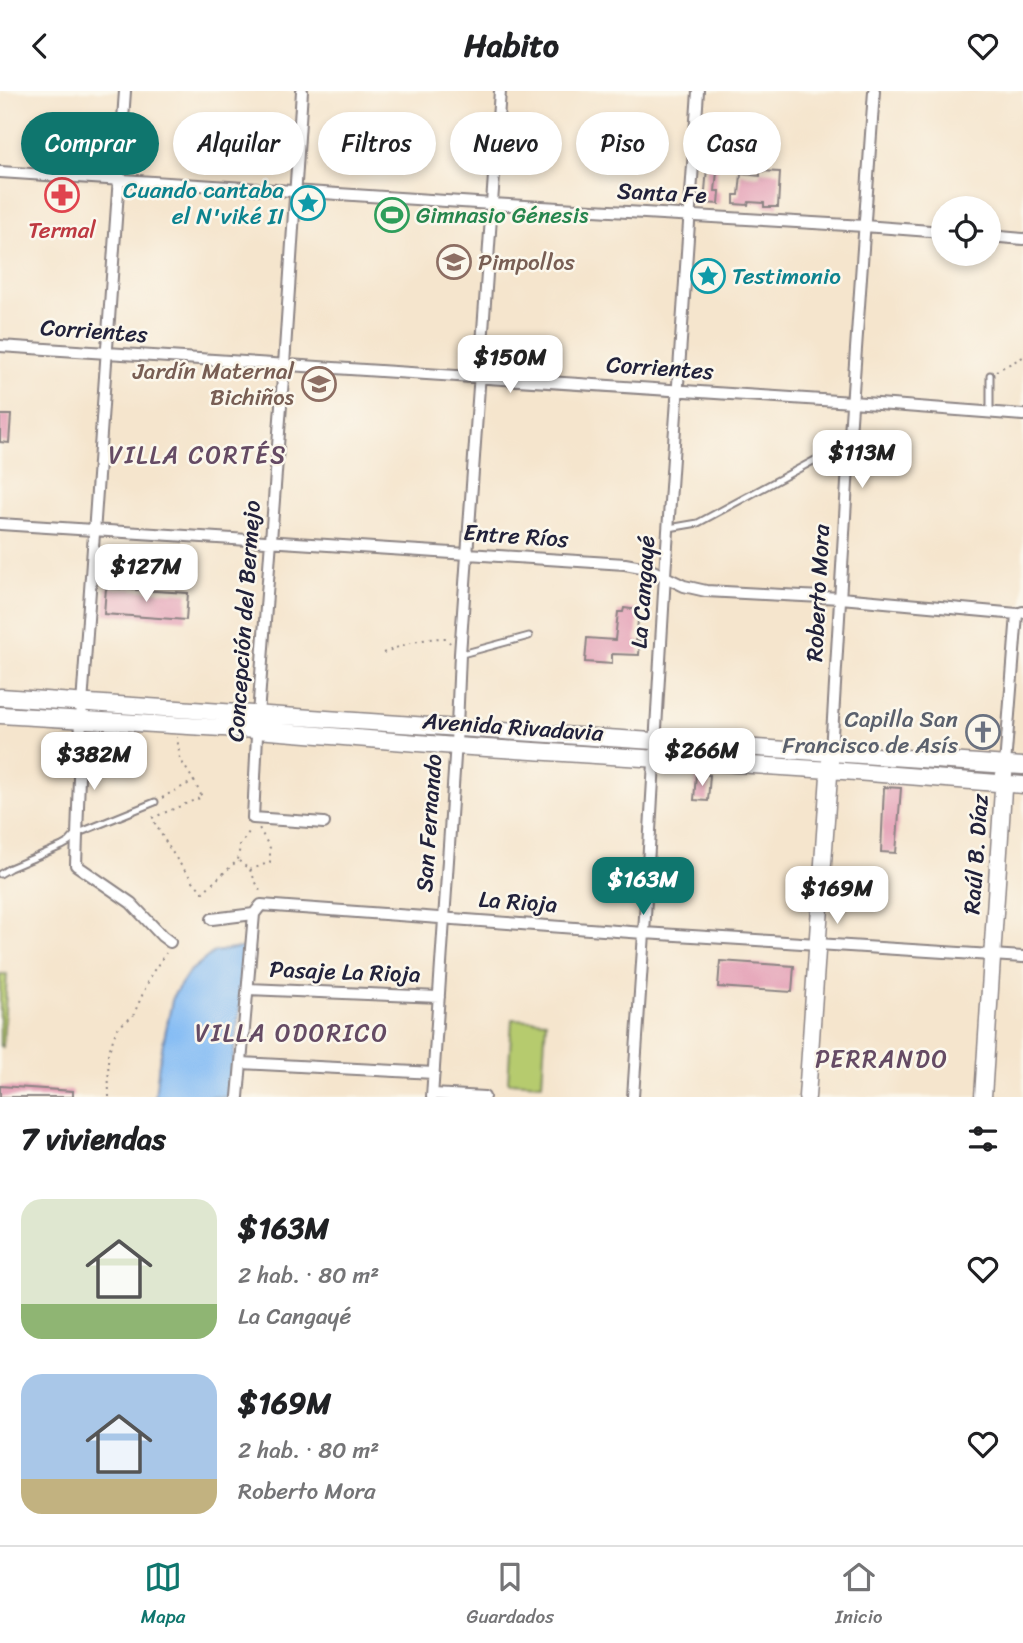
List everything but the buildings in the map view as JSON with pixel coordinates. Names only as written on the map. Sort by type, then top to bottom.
[{"type":"street","points":[[125,91],[81,719],[76,865],[131,903],[170,942]]},
{"type":"street","name":"Concepción del Bermejo","points":[[253,818],[257,723],[302,91]]},
{"type":"street","name":"San Fernando","points":[[433,1095],[460,654],[500,91]]},
{"type":"street","name":"La Cangayé","points":[[633,1097],[698,91]]},
{"type":"street","name":"Roberto Mora","points":[[807,1097],[874,91]]},
{"type":"street","name":"Santa Fe","points":[[0,171],[931,231]]},
{"type":"street","points":[[1001,237],[1023,239]]},
{"type":"street","name":"Corrientes","points":[[0,346],[1023,415]]},
{"type":"street","name":"Entre Ríos","points":[[0,524],[625,564],[647,568],[684,586],[706,591],[841,597],[1020,613]]},
{"type":"street","name":"Raúl B. Díaz","points":[[983,1097],[1003,784],[1020,613]]},
{"type":"street","name":"Avenida Rivadavia","points":[[0,697],[83,702],[456,746],[1023,785]]},
{"type":"street","name":"Avenida Rivadavia","points":[[0,715],[178,726],[257,723],[457,727],[1023,766]]},
{"type":"street","points":[[253,818],[324,823]]},
{"type":"street","points":[[239,1097],[258,910]]},
{"type":"street","name":"La Rioja","points":[[212,919],[258,910],[444,918],[1023,957]]},
{"type":"street","name":"Pasaje La Rioja","points":[[248,989],[439,997]]},
{"type":"street","points":[[242,1063],[434,1073]]},
{"type":"street","points":[[433,1095],[484,1097]]},
{"type":"lane","points":[[989,375],[990,411]]},
{"type":"lane","points":[[669,528],[698,523],[815,460],[849,449]]},
{"type":"lane","points":[[460,654],[530,636]]},
{"type":"lane","points":[[0,874],[69,842],[76,834],[155,802]]},
{"type":"path","points":[[989,375],[1023,357]]},
{"type":"path","points":[[383,653],[429,638],[446,638],[460,654]]},
{"type":"path","points":[[178,726],[180,759],[202,797],[152,818],[174,857],[203,892],[238,860],[240,845],[251,829],[253,818]]},
{"type":"path","points":[[155,802],[194,781]]},
{"type":"path","points":[[250,870],[270,862],[270,848],[253,818]]},
{"type":"path","points":[[238,860],[250,870],[261,893],[258,910]]},
{"type":"path","points":[[109,1097],[108,1054],[117,1028],[133,1016],[152,973],[164,957],[170,942]]},
{"type":"green space","points":[[274,722],[441,731],[440,739],[274,725]]},
{"type":"green space","points":[[472,733],[634,744],[633,752],[471,740]]},
{"type":"green space","points":[[669,748],[813,757],[812,763],[669,753]]},
{"type":"green space","points":[[845,760],[989,770],[987,776],[845,765]]},
{"type":"green space","points":[[0,974],[7,974],[3,1047],[0,1046]]},
{"type":"green space","points":[[512,1019],[546,1021],[542,1084],[508,1082]]},
{"type":"water","points":[[248,947],[228,1097],[155,1097],[173,996],[189,972],[214,952]]},
{"type":"place","name":"Termal","points":[[62,195]]},
{"type":"place","name":"Cuando cantaba el N'viké II","points":[[308,203]]},
{"type":"place","name":"Gimnasio Génesis","points":[[392,215]]},
{"type":"place","name":"Pimpollos","points":[[454,262]]},
{"type":"place","name":"Testimonio","points":[[708,276]]},
{"type":"place","name":"Jardín Maternal Bichiños","points":[[319,384]]},
{"type":"place","name":"Capilla San Francisco de Asís","points":[[983,732]]},
{"type":"district","name":"VILLA CORTÉS","points":[[198,455]]},
{"type":"district","name":"VILLA ODORICO","points":[[292,1033]]},
{"type":"district","name":"PERRANDO","points":[[882,1059]]}]
